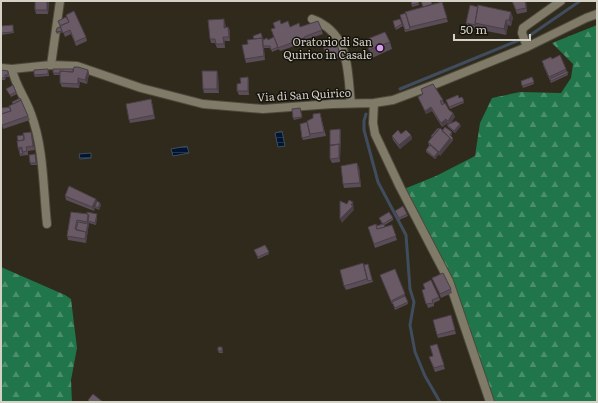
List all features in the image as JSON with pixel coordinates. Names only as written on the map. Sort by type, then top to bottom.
[{"type":"street","points":[[51,65],[60,1]]},
{"type":"street","points":[[527,45],[522,33],[523,28],[561,1]]},
{"type":"street","name":"Via di San Quirico","points":[[1,68],[12,69],[51,65],[77,66],[141,88],[203,104],[263,109],[351,103],[374,103],[394,100],[527,45],[597,14]]},
{"type":"street","points":[[312,19],[323,23],[336,35],[346,56],[351,103]]},
{"type":"street","points":[[12,69],[13,76],[31,114],[39,145],[47,224]]},
{"type":"street","points":[[374,103],[373,123],[376,134],[400,187],[449,281],[490,402]]},
{"type":"green space","points":[[597,25],[597,402],[493,402],[453,281],[404,189],[436,176],[475,156],[480,123],[492,98],[520,92],[561,93],[571,78],[573,64],[552,43]]},
{"type":"green space","points":[[1,267],[71,299],[77,348],[71,380],[72,402],[1,402]]},
{"type":"water","points":[[282,131],[285,146],[278,147],[275,133]]},
{"type":"water","points":[[187,146],[189,153],[173,156],[171,149]]},
{"type":"water","points":[[91,153],[91,158],[80,159],[79,154]]},
{"type":"building","points":[[35,1],[47,1],[47,10],[35,10]]},
{"type":"building","points":[[411,1],[418,1],[419,3],[412,5]]},
{"type":"building","points":[[421,1],[431,1],[432,4],[423,7]]},
{"type":"building","points":[[512,1],[525,1],[526,8],[516,10]]},
{"type":"building","points":[[442,2],[447,18],[410,27],[405,12]]},
{"type":"building","points":[[470,5],[478,7],[475,23],[476,25],[466,23]]},
{"type":"building","points":[[478,5],[511,12],[509,20],[506,20],[504,29],[475,23]]},
{"type":"building","points":[[74,11],[86,37],[75,42],[70,30],[63,33],[60,26],[69,22],[66,15]]},
{"type":"building","points":[[406,13],[410,29],[405,30],[400,15]]},
{"type":"building","points":[[66,17],[69,22],[60,26],[58,21]]},
{"type":"building","points":[[224,19],[224,28],[228,27],[229,37],[223,37],[224,44],[216,44],[215,39],[210,39],[208,20]]},
{"type":"building","points":[[400,19],[402,24],[395,28],[393,21]]},
{"type":"building","points":[[280,20],[281,24],[288,21],[290,27],[299,23],[300,27],[318,21],[322,30],[278,48],[271,29],[275,28],[273,23]]},
{"type":"building","points":[[13,25],[13,32],[1,33],[1,26]]},
{"type":"building","points":[[60,27],[62,31],[56,32],[57,28]]},
{"type":"building","points":[[385,32],[390,42],[369,50],[365,40]]},
{"type":"building","points":[[261,33],[263,40],[262,38],[254,39],[253,36]]},
{"type":"building","points":[[274,37],[278,47],[271,50],[270,46],[263,46],[263,40],[267,38],[268,40]]},
{"type":"building","points":[[262,38],[264,56],[245,59],[242,45],[248,44],[247,40]]},
{"type":"building","points":[[336,41],[340,54],[334,56],[332,52],[326,54],[323,46]]},
{"type":"building","points":[[560,55],[566,69],[549,77],[542,61],[551,57],[552,59]]},
{"type":"building","points":[[74,67],[88,70],[85,80],[78,78],[78,84],[60,83],[60,71],[73,72]]},
{"type":"building","points":[[48,69],[48,74],[34,75],[34,70]]},
{"type":"building","points":[[53,69],[73,69],[73,72],[60,71],[60,73],[53,73]]},
{"type":"building","points":[[1,70],[8,71],[8,75],[5,75],[5,78],[1,78]]},
{"type":"building","points":[[202,71],[217,71],[217,89],[203,89]]},
{"type":"building","points":[[567,71],[568,73],[551,81],[550,79]]},
{"type":"building","points":[[248,77],[248,91],[237,91],[237,84],[241,83],[240,78]]},
{"type":"building","points":[[532,77],[534,82],[522,86],[521,81]]},
{"type":"building","points":[[433,84],[443,100],[440,101],[442,105],[445,103],[449,110],[453,113],[448,121],[446,119],[441,123],[431,107],[425,111],[418,97],[423,94],[421,89]]},
{"type":"building","points":[[13,85],[16,92],[10,95],[6,89]]},
{"type":"building","points":[[458,95],[459,98],[462,97],[464,101],[449,107],[446,100]]},
{"type":"building","points":[[20,98],[21,100],[13,104],[12,102]]},
{"type":"building","points":[[151,99],[154,115],[129,120],[126,104]]},
{"type":"building","points":[[21,100],[28,116],[2,125],[1,114],[11,111],[9,106]]},
{"type":"building","points":[[10,107],[11,111],[1,114],[1,108]]},
{"type":"building","points":[[300,108],[302,117],[293,118],[292,109]]},
{"type":"building","points":[[320,113],[324,132],[310,134],[307,121],[313,118],[313,114]]},
{"type":"building","points":[[456,121],[460,124],[454,131],[447,125]]},
{"type":"building","points":[[307,122],[310,136],[302,138],[300,124]]},
{"type":"building","points":[[445,127],[452,132],[450,135],[453,138],[451,140],[442,131]]},
{"type":"building","points":[[438,128],[439,129],[432,137],[431,136]]},
{"type":"building","points":[[440,128],[450,138],[439,152],[428,142]]},
{"type":"building","points":[[340,129],[340,146],[339,144],[330,145],[330,130]]},
{"type":"building","points":[[398,130],[401,134],[406,130],[411,135],[399,145],[392,136]]},
{"type":"building","points":[[31,132],[33,146],[26,147],[27,151],[22,152],[22,147],[18,148],[17,141],[24,140],[23,133]]},
{"type":"building","points":[[24,135],[24,140],[18,141],[17,136]]},
{"type":"building","points":[[339,144],[339,158],[330,159],[330,146]]},
{"type":"building","points":[[430,145],[438,152],[434,157],[426,150]]},
{"type":"building","points":[[19,149],[22,149],[23,154],[20,154]]},
{"type":"building","points":[[35,154],[36,163],[30,163],[29,155]]},
{"type":"building","points":[[357,163],[360,183],[343,184],[341,166]]},
{"type":"building","points":[[69,186],[96,199],[92,207],[65,196]]},
{"type":"building","points":[[349,200],[353,202],[351,205],[353,206],[340,219],[340,201],[347,204]]},
{"type":"building","points":[[97,201],[100,203],[98,208],[95,206]]},
{"type":"building","points":[[403,206],[407,214],[399,218],[395,211]]},
{"type":"building","points":[[71,212],[88,214],[87,222],[77,220],[75,229],[86,232],[85,239],[67,236]]},
{"type":"building","points":[[87,212],[97,214],[95,223],[88,221],[89,216]]},
{"type":"building","points":[[389,212],[393,218],[383,224],[379,218]]},
{"type":"building","points":[[78,222],[88,224],[86,233],[76,230]]},
{"type":"building","points":[[376,224],[377,229],[392,225],[396,236],[374,244],[368,227]]},
{"type":"building","points":[[384,224],[385,227],[377,229],[376,226]]},
{"type":"building","points":[[265,245],[269,252],[258,257],[254,250]]},
{"type":"building","points":[[363,263],[367,279],[344,286],[340,270]]},
{"type":"building","points":[[368,264],[372,280],[368,281],[364,265]]},
{"type":"building","points":[[395,269],[405,294],[391,301],[380,275]]},
{"type":"building","points":[[443,273],[451,289],[440,294],[432,278]]},
{"type":"building","points":[[431,280],[439,297],[432,300],[433,303],[426,304],[422,290],[425,289],[423,284]]},
{"type":"building","points":[[405,296],[408,302],[395,308],[392,302]]},
{"type":"building","points":[[451,315],[455,330],[437,335],[433,320]]},
{"type":"building","points":[[437,344],[444,365],[434,368],[429,357],[433,356],[430,346]]},
{"type":"building","points":[[218,347],[222,347],[222,351],[218,351]]},
{"type":"building","points":[[93,394],[103,402],[90,402],[88,400]]},
{"type":"waterway","points":[[400,89],[529,36],[580,1]]},
{"type":"waterway","points":[[366,114],[364,130],[378,182],[406,235],[410,289],[414,302],[410,325],[415,352],[425,376],[440,402]]},
{"type":"place","name":"Oratorio di San Quirico in Casale","points":[[380,48]]}]
